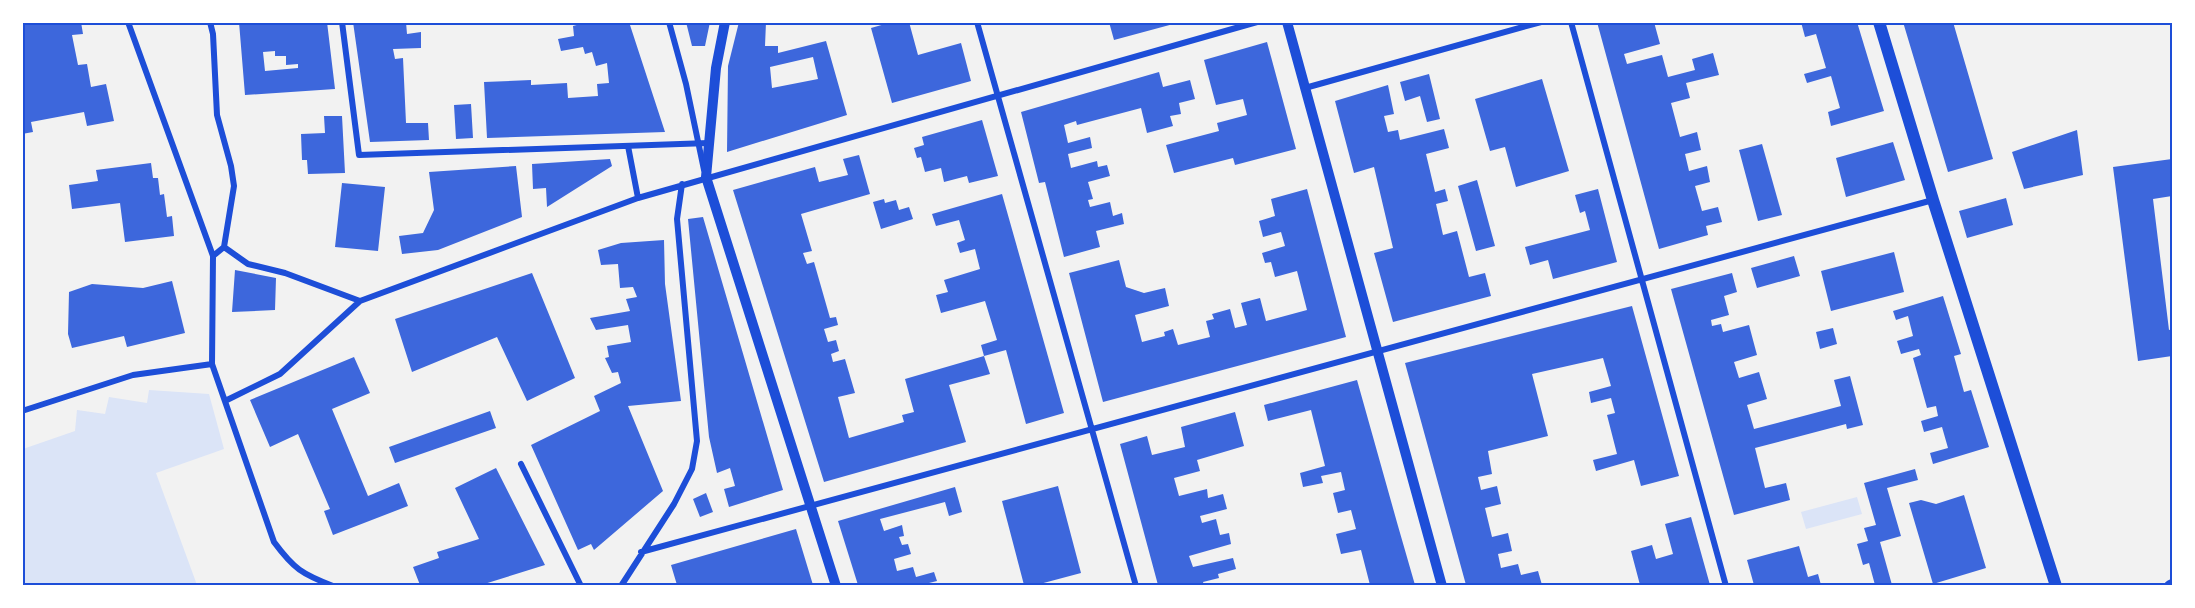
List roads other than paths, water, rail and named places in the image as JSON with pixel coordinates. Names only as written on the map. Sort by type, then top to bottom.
[{"type":"main road","points":[[1879,22],[1932,200],[2056,585]]},
{"type":"street","points":[[128,22],[213,256],[212,363],[227,400],[274,542],[292,566],[309,576],[333,585]]},
{"type":"street","points":[[210,22],[213,34],[217,115],[234,186],[224,247],[213,256]]},
{"type":"street","points":[[342,22],[359,155],[709,143]]},
{"type":"street","points":[[669,22],[686,84],[706,177],[836,585]]},
{"type":"street","points":[[706,177],[716,68],[725,22]]},
{"type":"street","points":[[977,22],[1136,585]]},
{"type":"street","points":[[227,400],[280,374],[360,301],[638,198],[1257,22]]},
{"type":"street","points":[[1287,22],[1442,585]]},
{"type":"street","points":[[1305,88],[1541,22]]},
{"type":"street","points":[[1571,22],[1726,585]]},
{"type":"street","points":[[628,146],[638,198]]},
{"type":"street","points":[[621,585],[675,504],[692,469],[697,441],[677,219],[682,184]]},
{"type":"street","points":[[641,552],[813,507],[1092,428],[1642,281],[1932,200]]},
{"type":"street","points":[[224,247],[248,264],[285,273],[360,301]]},
{"type":"street","points":[[22,411],[133,375],[212,363]]},
{"type":"street","points":[[521,464],[581,585]]}]
